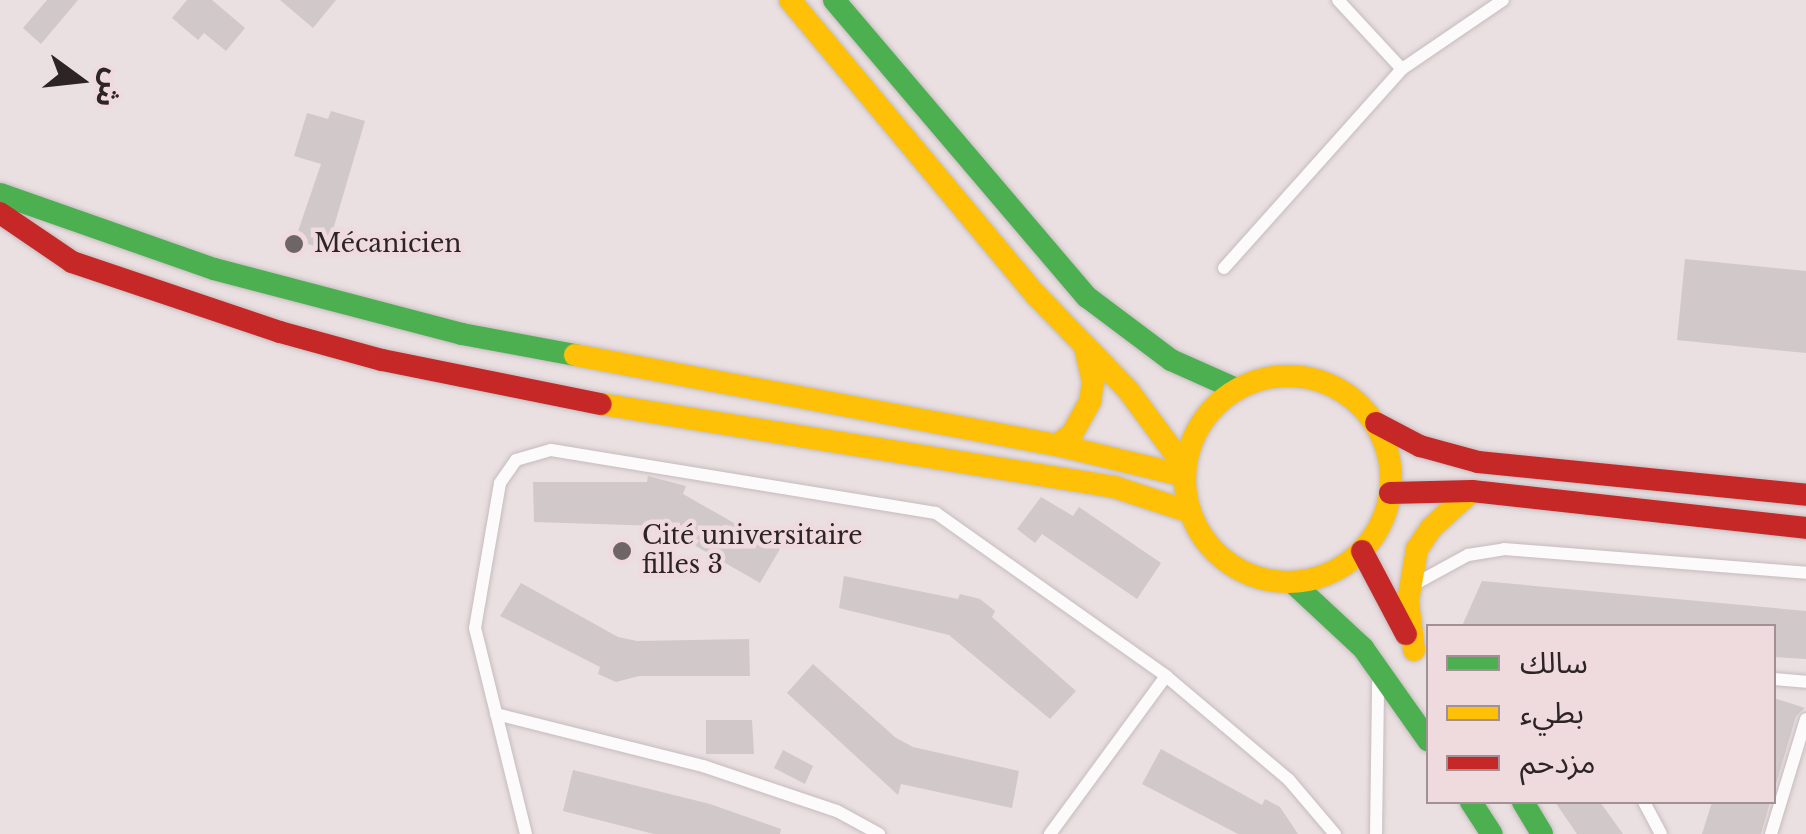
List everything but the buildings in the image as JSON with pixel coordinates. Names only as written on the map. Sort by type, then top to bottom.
[{"type":"main road","points":[[790,0],[1036,296],[1128,390],[1185,472]]},
{"type":"main road","points":[[834,0],[1087,297],[1156,351],[1236,389]]},
{"type":"main road","points":[[0,194],[214,269],[462,334],[1185,472]]},
{"type":"main road","points":[[0,213],[72,262],[280,332],[382,360],[658,415],[1079,480],[1190,512]]},
{"type":"main road","points":[[1058,446],[1072,434],[1090,401],[1093,382],[1086,346]]},
{"type":"main road","points":[[1279,375],[1324,381],[1352,398],[1376,424],[1386,445],[1390,493],[1381,524],[1362,551],[1330,573],[1293,582],[1249,575],[1212,550],[1190,512],[1185,472],[1196,430],[1236,389],[1279,375]]},
{"type":"main road","points":[[1376,424],[1420,446],[1478,462],[1806,495]]},
{"type":"main road","points":[[1390,493],[1472,491],[1806,528]]},
{"type":"main road","points":[[1421,659],[1409,588],[1418,549],[1432,528],[1472,491]]},
{"type":"main road","points":[[1362,551],[1421,659]]},
{"type":"main road","points":[[1293,582],[1363,648],[1426,737]]},
{"type":"main road","points":[[1472,804],[1492,834]]},
{"type":"main road","points":[[1524,804],[1542,834]]},
{"type":"lane","points":[[1338,0],[1402,70]]},
{"type":"lane","points":[[1224,268],[1402,70],[1503,0]]},
{"type":"lane","points":[[526,834],[475,628],[500,483],[516,460],[551,450],[936,513],[1166,676],[1288,780],[1335,834]]},
{"type":"lane","points":[[1409,588],[1468,555],[1504,549],[1806,573]]},
{"type":"lane","points":[[1376,834],[1378,670]]},
{"type":"lane","points":[[1050,834],[1166,676]]},
{"type":"lane","points":[[1776,679],[1806,682]]},
{"type":"lane","points":[[496,714],[703,766],[837,811],[880,834]]},
{"type":"lane","points":[[1771,834],[1806,719]]},
{"type":"lane","points":[[1645,804],[1661,834]]},
{"type":"traffic: fast","points":[[834,0],[1087,297],[1171,360],[1236,389]]},
{"type":"traffic: fast","points":[[0,194],[214,269],[462,334],[575,355]]},
{"type":"traffic: fast","points":[[1293,583],[1363,648],[1426,737]]},
{"type":"traffic: fast","points":[[1472,804],[1492,834]]},
{"type":"traffic: fast","points":[[1524,804],[1542,834]]},
{"type":"traffic: slow","points":[[790,0],[1036,295],[1128,390],[1185,467]]},
{"type":"traffic: slow","points":[[1057,445],[1072,434],[1090,401],[1093,382],[1085,346]]},
{"type":"traffic: slow","points":[[575,355],[1057,445],[1185,476]]},
{"type":"traffic: slow","points":[[1288,376],[1328,384],[1361,406],[1383,439],[1391,479],[1383,519],[1361,552],[1328,574],[1288,582],[1248,574],[1215,552],[1193,519],[1185,479],[1193,439],[1215,406],[1248,384],[1288,376]]},
{"type":"traffic: slow","points":[[601,404],[1114,487],[1190,512]]},
{"type":"traffic: slow","points":[[1414,650],[1408,601],[1417,549],[1431,528],[1472,491]]},
{"type":"traffic: jam","points":[[0,213],[72,262],[280,332],[382,360],[601,404]]},
{"type":"traffic: jam","points":[[1376,423],[1420,446],[1478,462],[1806,495]]},
{"type":"traffic: jam","points":[[1390,493],[1472,491],[1806,528]]},
{"type":"traffic: jam","points":[[1362,551],[1406,634]]},
{"type":"place","name":"Mécanicien","points":[[294,244]]},
{"type":"place","name":"Cité universitaire filles 3","points":[[622,551]]}]
